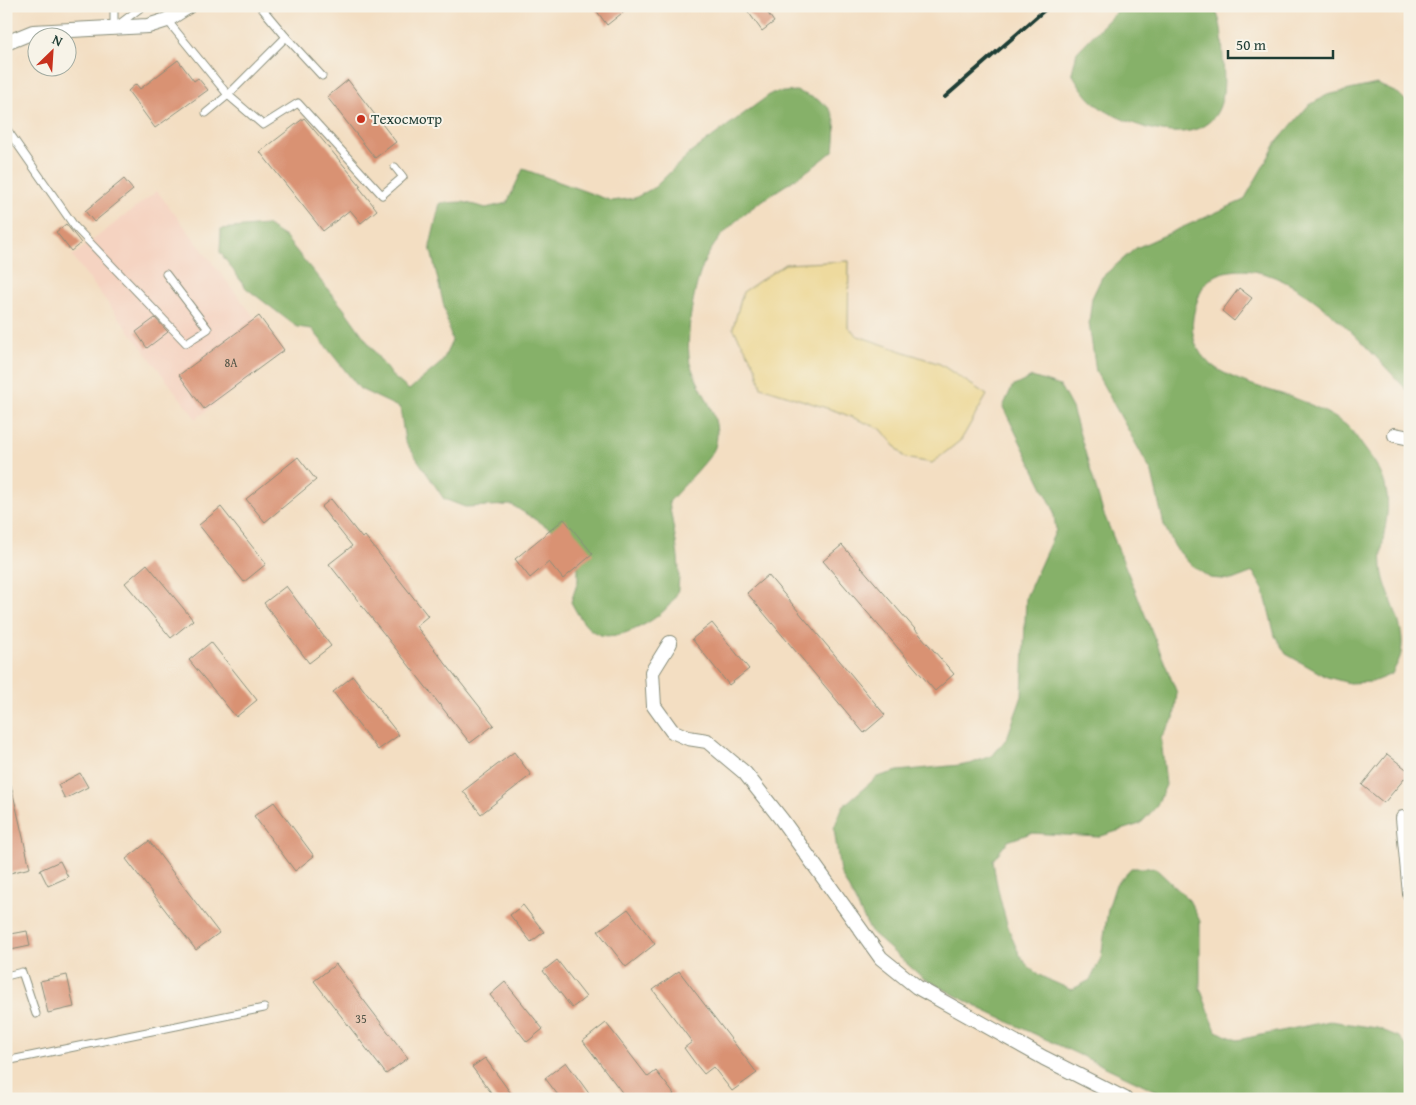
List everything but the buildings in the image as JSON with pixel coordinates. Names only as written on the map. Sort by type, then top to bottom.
[{"type":"street","points":[[6,43],[33,32],[148,26],[167,20],[189,6]]},
{"type":"street","points":[[1395,435],[1410,438]]},
{"type":"street","points":[[670,643],[652,672],[654,706],[672,731],[688,738],[707,741],[745,773],[782,820],[881,958],[917,987],[1044,1058],[1126,1099]]},
{"type":"street","points":[[1403,818],[1410,894]]},
{"type":"lane","points":[[114,6],[114,28]]},
{"type":"lane","points":[[114,28],[143,6]]},
{"type":"lane","points":[[260,6],[322,76]]},
{"type":"lane","points":[[167,20],[228,95],[263,125],[298,103],[382,196],[403,177],[395,167]]},
{"type":"lane","points":[[206,113],[228,95],[286,37]]},
{"type":"lane","points":[[6,128],[75,227],[186,343],[208,329],[166,274]]},
{"type":"lane","points":[[6,976],[22,972],[36,1014]]},
{"type":"lane","points":[[6,1061],[264,1008]]},
{"type":"shaded area","points":[[157,191],[282,353],[196,419],[72,256]]},
{"type":"green space","points":[[1122,6],[1213,6],[1219,18],[1221,31],[1224,83],[1219,108],[1209,122],[1198,129],[1184,132],[1155,130],[1139,126],[1101,108],[1092,101],[1078,83],[1072,73],[1077,52]]},
{"type":"green space","points":[[1377,84],[1399,94],[1410,105],[1410,393],[1352,333],[1305,293],[1280,279],[1255,271],[1230,271],[1209,280],[1201,291],[1192,327],[1198,349],[1216,369],[1245,382],[1302,401],[1325,412],[1349,427],[1375,463],[1383,478],[1387,499],[1387,518],[1382,548],[1382,568],[1401,631],[1401,653],[1392,674],[1372,682],[1349,683],[1327,677],[1286,654],[1275,636],[1264,591],[1253,572],[1232,580],[1210,578],[1190,564],[1175,547],[1164,525],[1152,473],[1096,372],[1089,323],[1092,298],[1102,277],[1136,248],[1244,200],[1277,142],[1308,106],[1327,95]]},
{"type":"green space","points":[[796,91],[818,100],[831,111],[835,126],[834,150],[802,175],[750,209],[735,222],[721,237],[704,263],[695,292],[688,341],[691,366],[714,416],[717,436],[715,447],[702,466],[669,502],[679,568],[678,589],[674,598],[658,616],[622,634],[601,635],[591,630],[583,622],[571,602],[578,581],[578,560],[568,540],[512,505],[465,507],[444,499],[405,441],[400,408],[360,389],[312,329],[297,327],[246,288],[220,252],[221,229],[266,225],[285,237],[344,309],[391,375],[409,390],[442,362],[452,341],[430,246],[440,203],[463,202],[486,208],[507,203],[523,169],[612,201],[635,198],[655,187],[689,154],[772,93]]},
{"type":"green space","points":[[1032,377],[1060,386],[1072,408],[1103,512],[1177,693],[1174,718],[1161,738],[1166,785],[1156,807],[1140,824],[1098,837],[1031,833],[1008,841],[993,860],[1005,917],[1016,947],[1030,968],[1044,978],[1071,990],[1090,980],[1101,958],[1108,909],[1116,884],[1131,868],[1155,868],[1189,900],[1200,921],[1200,988],[1216,1031],[1237,1040],[1330,1021],[1377,1028],[1399,1037],[1410,1050],[1410,1099],[1174,1099],[981,1009],[923,978],[871,932],[840,872],[834,828],[843,806],[877,777],[898,771],[970,764],[993,755],[1007,738],[1022,696],[1026,597],[1056,530],[1053,508],[1003,407],[1012,387]]},
{"type":"sand","points":[[849,261],[848,327],[858,336],[940,364],[987,395],[961,440],[932,463],[905,458],[881,429],[839,412],[761,387],[756,367],[733,328],[743,292],[785,264]]},
{"type":"railway","points":[[945,97],[1049,6]]},
{"type":"place","name":"Техосмотр","points":[[361,119]]}]
